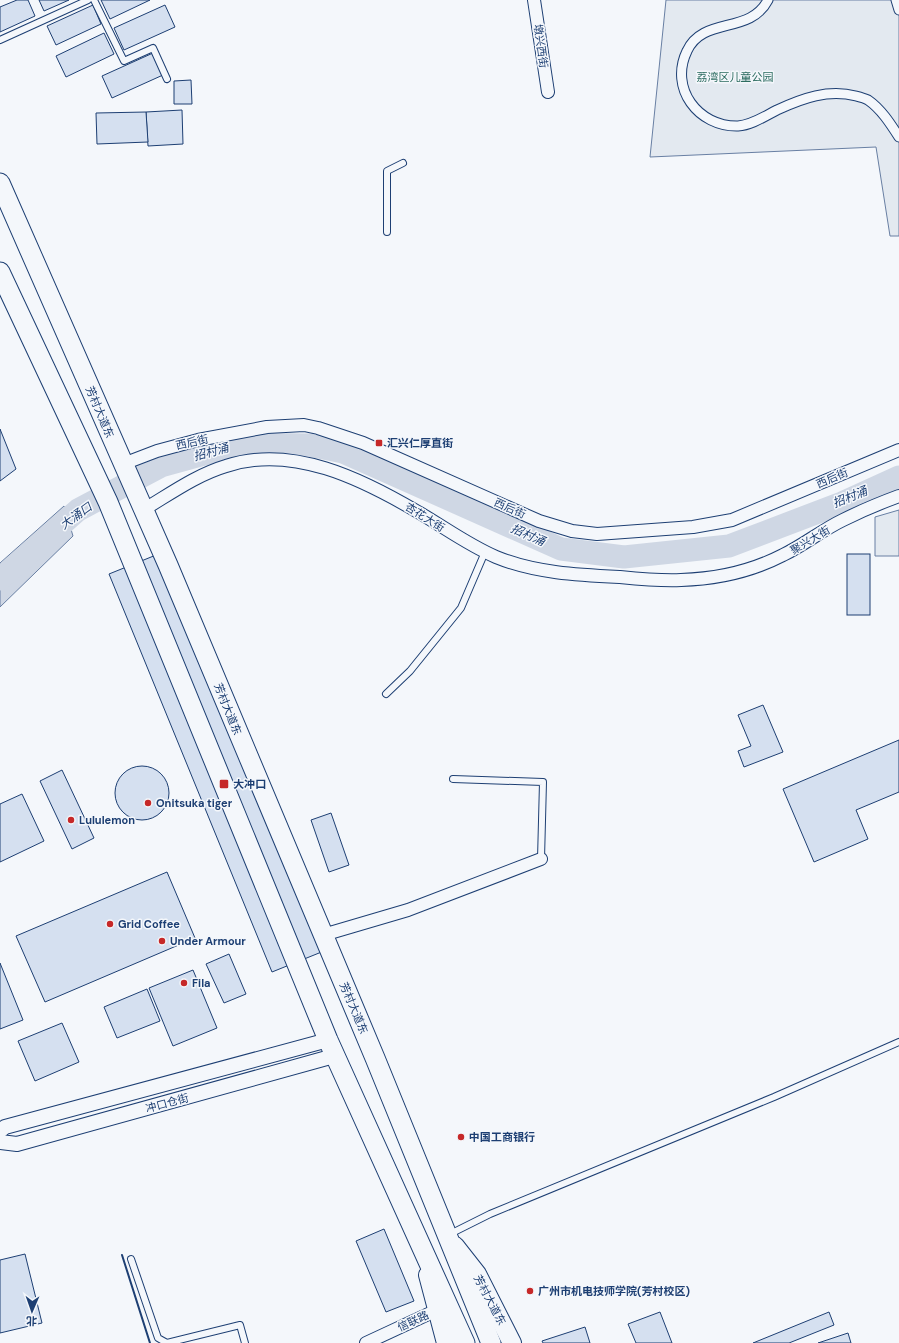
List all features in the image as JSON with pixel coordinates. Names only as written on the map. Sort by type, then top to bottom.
[{"type":"highway","name":"芳村大道东","points":[[0,183],[143,510],[323,935],[449,1237],[491,1343]]},
{"type":"highway","points":[[0,272],[104,494],[331,1048],[465,1343]]},
{"type":"main road","name":"芳村大道东","points":[[449,1237],[477,1274],[512,1343]]},
{"type":"main road","points":[[423,1250],[446,1343]]},
{"type":"street","name":"墩兴西街","points":[[534,0],[548,92]]},
{"type":"street","points":[[768,0],[749,19],[740,24],[711,29],[700,34],[687,50],[684,60],[682,79],[688,100],[693,107],[711,120],[720,124],[739,126],[752,123],[788,105],[813,95],[847,94],[866,99],[880,111],[899,137]]},
{"type":"street","points":[[896,0],[899,10]]},
{"type":"street","name":"西后街","points":[[128,476],[157,451],[198,440],[267,427],[304,425],[318,428],[363,443],[539,521],[572,531],[597,534],[693,528],[732,520],[899,450]]},
{"type":"street","name":"杏花大街","points":[[143,510],[203,475],[227,465],[259,460],[291,461],[323,468],[354,478],[389,495],[485,552],[511,563],[532,568],[583,575],[679,580],[718,577]]},
{"type":"street","name":"聚兴大街","points":[[718,577],[784,555],[843,520],[899,496]]},
{"type":"street","points":[[323,935],[408,910],[541,859]]},
{"type":"street","name":"冲口仓街","points":[[0,1131],[4,1127],[331,1048]]},
{"type":"street","name":"冲口仓街","points":[[0,1142],[17,1144],[331,1048]]},
{"type":"street","name":"信联路","points":[[366,1343],[437,1310]]},
{"type":"lane","points":[[0,40],[88,0]]},
{"type":"lane","points":[[94,0],[124,61],[153,48],[167,78]]},
{"type":"lane","points":[[387,232],[387,171],[403,163]]},
{"type":"lane","points":[[386,694],[410,671],[461,608],[485,552]]},
{"type":"lane","points":[[453,779],[543,782],[541,859]]},
{"type":"lane","points":[[449,1237],[490,1214],[774,1097],[899,1042]]},
{"type":"lane","points":[[131,1259],[158,1338],[167,1343],[240,1325],[245,1343]]},
{"type":"green space","name":"荔湾区儿童公园","points":[[666,0],[899,0],[899,236],[890,236],[876,147],[650,157]]},
{"type":"green space","points":[[899,510],[899,556],[875,556],[875,517]]},
{"type":"shaded area","points":[[64,506],[73,536],[0,607],[0,563]]},
{"type":"building","points":[[17,0],[28,0],[35,16],[0,32],[0,7]]},
{"type":"building","points":[[39,0],[69,0],[44,11]]},
{"type":"building","points":[[101,0],[150,0],[110,19]]},
{"type":"building","points":[[93,5],[101,24],[56,45],[47,26]]},
{"type":"building","points":[[165,5],[175,27],[124,50],[114,28]]},
{"type":"building","points":[[104,33],[114,54],[66,77],[56,56]]},
{"type":"building","points":[[153,53],[163,75],[112,98],[102,76]]},
{"type":"building","points":[[191,80],[192,104],[174,104],[174,81]]},
{"type":"building","points":[[182,110],[183,144],[148,146],[146,112]]},
{"type":"building","points":[[146,112],[148,142],[97,144],[96,113]]},
{"type":"building","points":[[0,429],[16,469],[0,481]]},
{"type":"building","points":[[161,553],[324,951],[272,972],[109,574]]},
{"type":"building","points":[[847,554],[870,554],[870,615],[847,615]]},
{"type":"building","points":[[763,705],[783,752],[744,767],[738,751],[751,746],[738,715]]},
{"type":"building","points":[[899,740],[899,792],[856,810],[868,839],[814,862],[783,789]]},
{"type":"building","points":[[142,766],[152,768],[161,774],[167,783],[169,793],[167,803],[161,812],[152,818],[142,820],[132,818],[123,812],[117,803],[115,793],[117,783],[123,774],[132,768]]},
{"type":"building","points":[[62,770],[94,838],[72,849],[40,781]]},
{"type":"building","points":[[22,794],[44,841],[0,862],[0,804]]},
{"type":"building","points":[[331,813],[349,865],[329,872],[311,820]]},
{"type":"building","points":[[167,872],[195,938],[45,1002],[16,936]]},
{"type":"building","points":[[229,954],[246,994],[224,1003],[206,964]]},
{"type":"building","points":[[0,963],[23,1020],[0,1029]]},
{"type":"building","points":[[193,970],[217,1028],[173,1046],[149,988]]},
{"type":"building","points":[[147,989],[160,1021],[117,1038],[104,1007]]},
{"type":"building","points":[[62,1023],[79,1062],[35,1081],[18,1041]]},
{"type":"building","points":[[384,1229],[414,1301],[386,1312],[356,1241]]},
{"type":"building","points":[[25,1254],[42,1323],[0,1333],[0,1260]]},
{"type":"building","points":[[660,1312],[672,1343],[636,1343],[628,1324]]},
{"type":"building","points":[[829,1312],[834,1325],[789,1343],[753,1343]]},
{"type":"building","points":[[585,1327],[590,1343],[543,1343],[542,1341]]},
{"type":"building","points":[[848,1333],[851,1343],[818,1343]]},
{"type":"waterway","name":"招村涌","points":[[0,579],[78,510],[161,466],[241,444],[309,445],[343,452],[561,549],[624,557],[729,546],[842,503],[899,477]]},
{"type":"wall","points":[[122,1255],[150,1343]]},
{"type":"place","name":"汇兴仁厚直街","points":[[379,443]]},
{"type":"place","name":"大冲口","points":[[224,784]]},
{"type":"place","name":"Onitsuka tiger","points":[[148,803]]},
{"type":"place","name":"Lululemon","points":[[71,820]]},
{"type":"place","name":"Grid Coffee","points":[[110,924]]},
{"type":"place","name":"Under Armour","points":[[162,941]]},
{"type":"place","name":"Fila","points":[[184,983]]},
{"type":"place","name":"中国工商银行","points":[[461,1137]]},
{"type":"place","name":"广州市机电技师学院(芳村校区)","points":[[530,1291]]},
{"type":"water label","name":"大涌口","points":[[76,516]]}]
